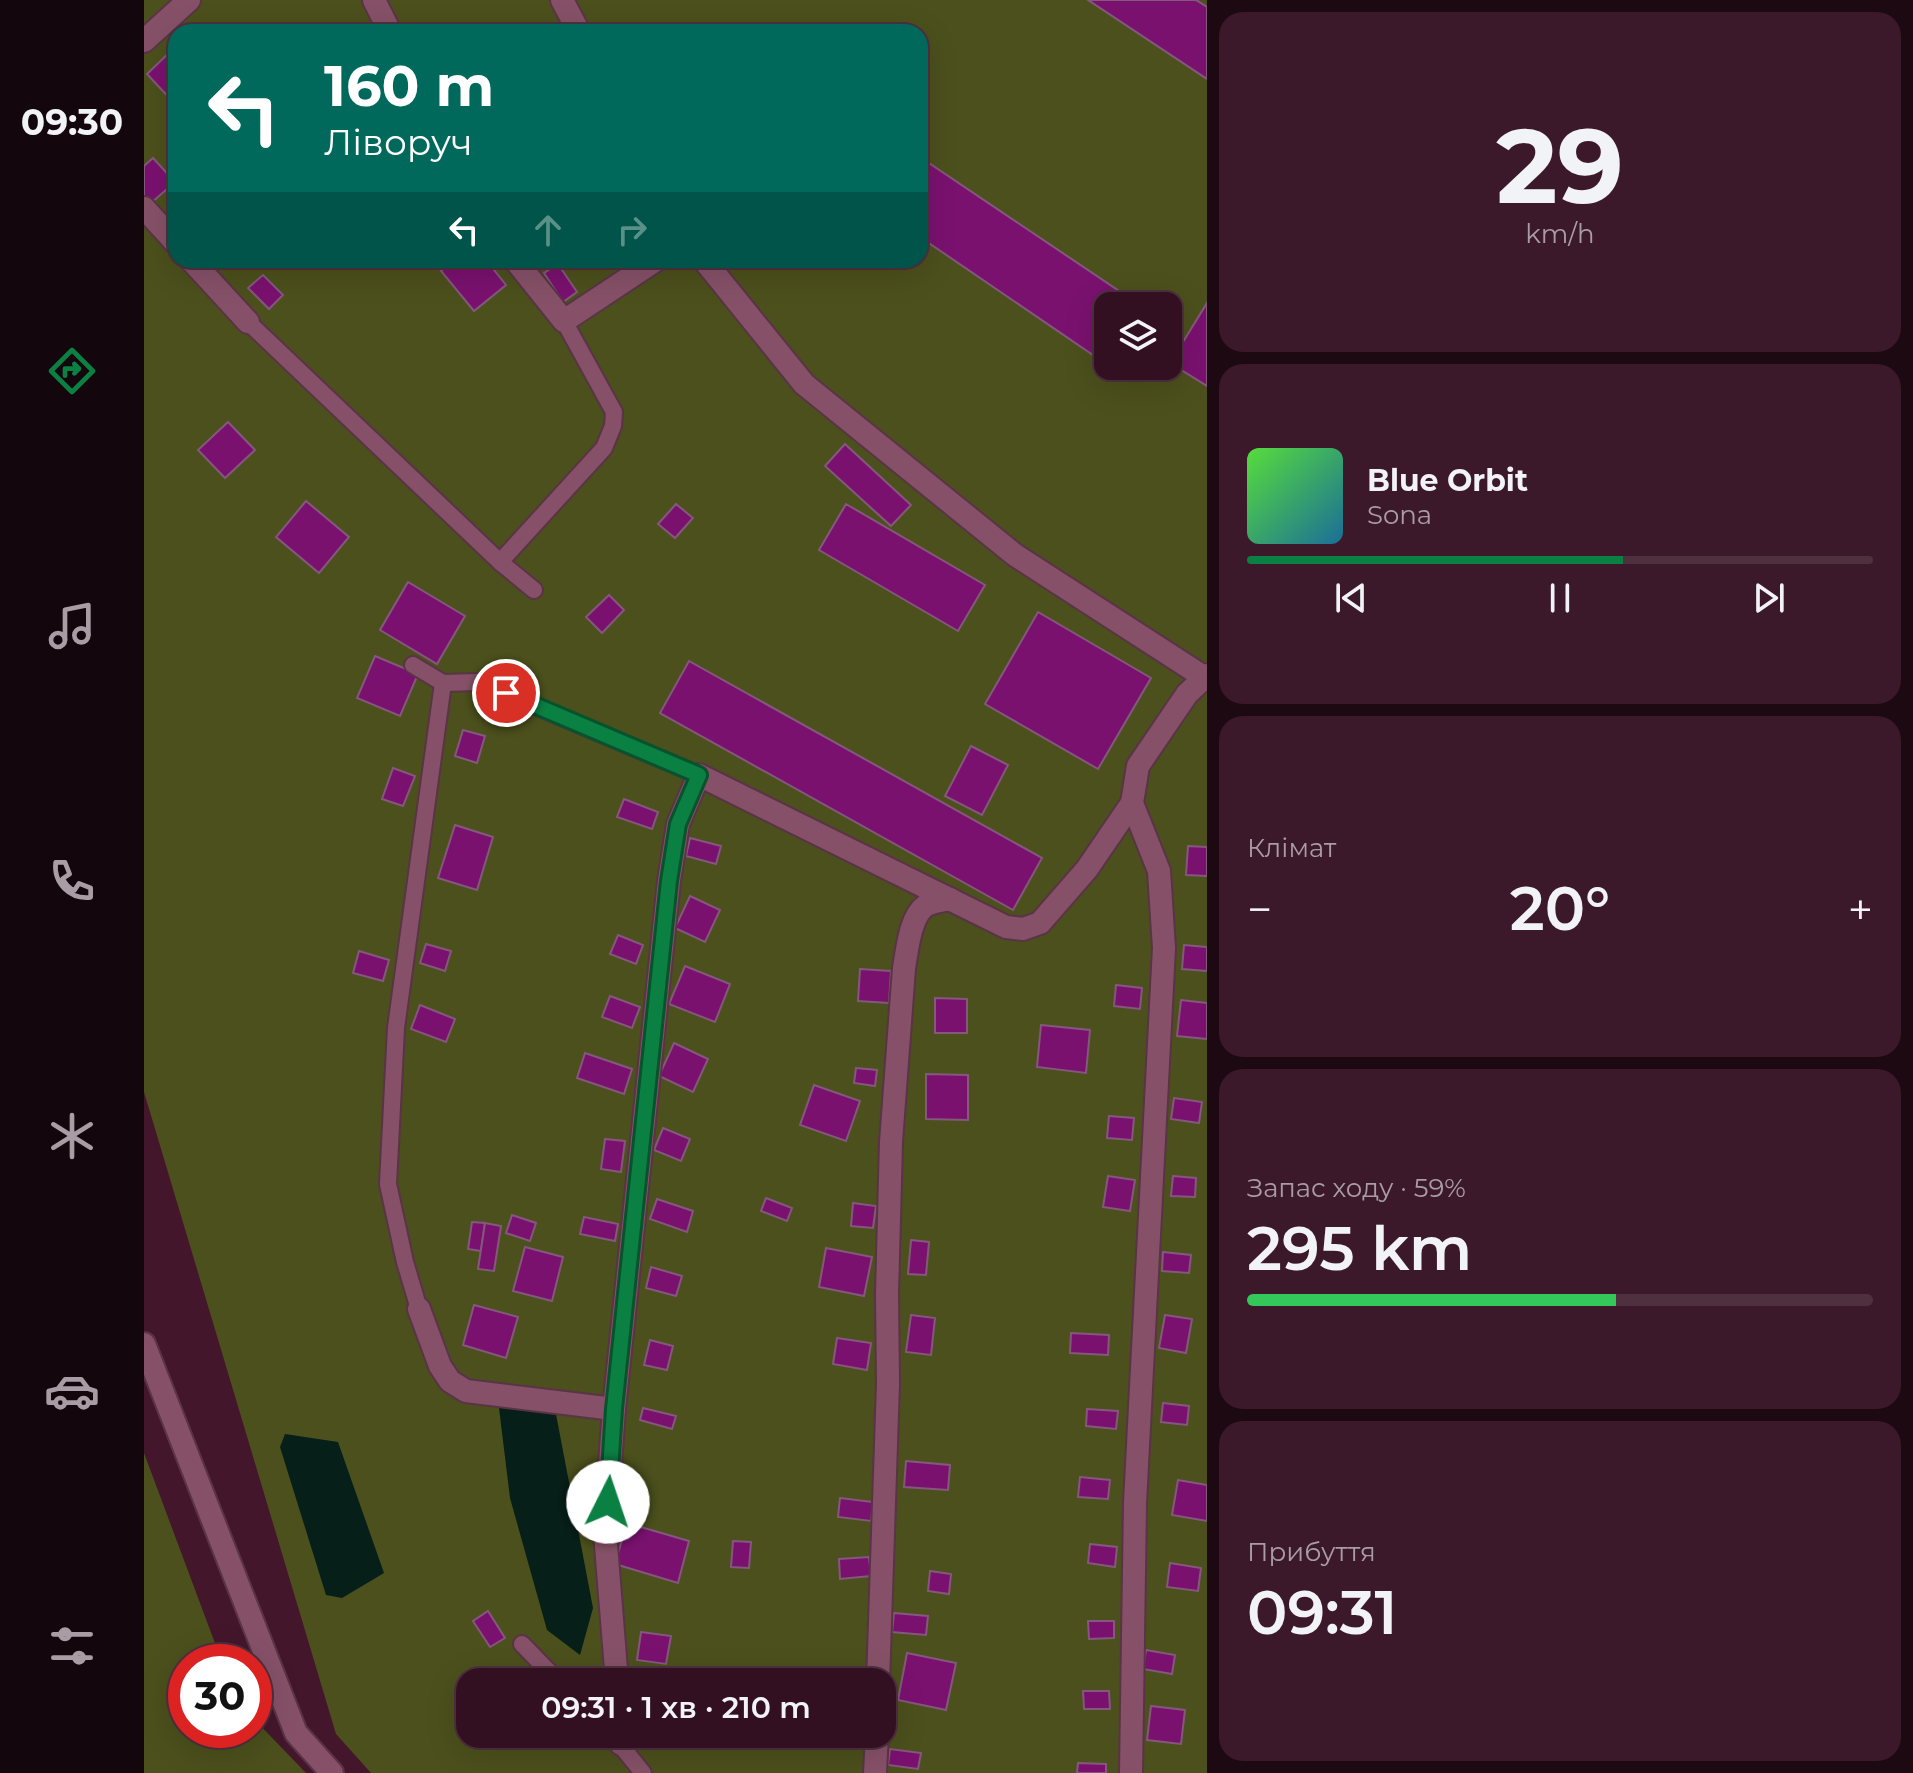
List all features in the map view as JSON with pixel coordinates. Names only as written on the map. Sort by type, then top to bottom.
[{"type":"street","points":[[144,41],[189,0]]},
{"type":"street","points":[[374,0],[386,24]]},
{"type":"street","points":[[562,0],[575,24]]},
{"type":"street","points":[[144,208],[168,234]]},
{"type":"street","points":[[198,268],[248,322]]},
{"type":"street","points":[[521,268],[564,321],[644,268]]},
{"type":"street","points":[[616,1668],[605,1533],[614,1409],[669,881],[678,824],[699,775],[1006,927],[1023,929],[1040,923],[1087,869],[1132,803],[1138,766],[1187,694],[1206,677],[1015,555],[804,384],[710,268]]},
{"type":"street","points":[[1131,1773],[1135,1503],[1164,948],[1159,871],[1132,803]]},
{"type":"street","points":[[878,1668],[888,1384],[891,1142],[904,968],[917,914],[926,905],[950,899]]},
{"type":"street","points":[[419,1309],[440,1366],[450,1381],[466,1391],[614,1409]]},
{"type":"street","points":[[144,1344],[296,1733],[332,1773]]},
{"type":"street","points":[[875,1773],[876,1748]]},
{"type":"lane","points":[[500,562],[604,448],[613,426],[614,412],[564,321]]},
{"type":"lane","points":[[248,322],[500,562],[534,590]]},
{"type":"lane","points":[[413,665],[443,683],[478,682],[699,775]]},
{"type":"lane","points":[[419,1309],[388,1184],[396,1028],[443,683]]},
{"type":"lane","points":[[522,1644],[545,1668]]},
{"type":"lane","points":[[625,1748],[643,1773]]},
{"type":"green space","points":[[144,0],[1207,0],[1207,1773],[371,1773],[336,1734],[144,1092]]},
{"type":"green space","points":[[144,1453],[215,1644],[168,1644],[168,1748],[272,1748],[272,1738],[306,1773],[144,1773]]},
{"type":"shaded area","points":[[499,1408],[555,1409],[593,1608],[580,1655],[547,1630],[510,1498]]},
{"type":"shaded area","points":[[285,1434],[338,1442],[384,1573],[342,1598],[326,1595],[280,1447]]},
{"type":"building","points":[[1088,0],[1196,0],[1207,7],[1207,79]]},
{"type":"building","points":[[168,54],[168,97],[147,74]]},
{"type":"building","points":[[153,158],[168,174],[168,188],[151,203],[144,195],[144,166]]},
{"type":"building","points":[[928,162],[1121,292],[1094,292],[1094,354],[928,242]]},
{"type":"building","points":[[445,268],[492,268],[506,285],[474,311],[441,271]]},
{"type":"building","points":[[552,268],[561,268],[577,292],[563,302],[544,273]]},
{"type":"building","points":[[263,275],[283,295],[269,309],[248,288]]},
{"type":"building","points":[[1207,303],[1207,386],[1182,370],[1182,344]]},
{"type":"building","points":[[228,422],[255,450],[225,478],[198,450]]},
{"type":"building","points":[[845,444],[911,505],[891,526],[825,466]]},
{"type":"building","points":[[306,501],[349,537],[319,573],[276,537]]},
{"type":"building","points":[[676,504],[693,518],[675,538],[658,524]]},
{"type":"building","points":[[846,504],[985,585],[958,631],[819,550]]},
{"type":"building","points":[[408,582],[465,616],[437,664],[380,630]]},
{"type":"building","points":[[609,595],[624,610],[602,633],[586,617]]},
{"type":"building","points":[[1038,612],[1151,678],[1098,769],[985,704]]},
{"type":"building","points":[[375,656],[418,674],[400,716],[357,698]]},
{"type":"building","points":[[689,661],[1042,858],[1013,910],[660,713]]},
{"type":"building","points":[[463,730],[485,736],[477,763],[455,756]]},
{"type":"building","points":[[971,746],[1008,765],[982,815],[945,796]]},
{"type":"building","points":[[393,768],[415,776],[403,806],[382,799]]},
{"type":"building","points":[[624,799],[658,812],[652,829],[617,817]]},
{"type":"building","points":[[455,825],[493,837],[477,890],[438,878]]},
{"type":"building","points":[[690,838],[721,846],[716,864],[686,856]]},
{"type":"building","points":[[1188,846],[1207,847],[1207,876],[1186,875]]},
{"type":"building","points":[[690,896],[720,910],[705,942],[675,928]]},
{"type":"building","points":[[618,935],[643,945],[636,964],[610,954]]},
{"type":"building","points":[[426,944],[451,951],[445,971],[420,963]]},
{"type":"building","points":[[1184,945],[1207,947],[1207,971],[1182,969]]},
{"type":"building","points":[[359,951],[389,960],[383,981],[353,973]]},
{"type":"building","points":[[685,966],[730,984],[715,1022],[669,1004]]},
{"type":"building","points":[[860,969],[891,971],[889,1003],[858,1001]]},
{"type":"building","points":[[1116,985],[1142,988],[1140,1009],[1114,1006]]},
{"type":"building","points":[[610,996],[640,1007],[632,1028],[602,1017]]},
{"type":"building","points":[[935,998],[967,999],[967,1033],[935,1033]]},
{"type":"building","points":[[1181,1000],[1207,1003],[1207,1039],[1177,1036]]},
{"type":"building","points":[[420,1005],[455,1019],[446,1042],[411,1029]]},
{"type":"building","points":[[1041,1025],[1090,1030],[1086,1073],[1037,1067]]},
{"type":"building","points":[[674,1043],[708,1059],[693,1092],[659,1076]]},
{"type":"building","points":[[585,1053],[632,1069],[624,1094],[577,1078]]},
{"type":"building","points":[[856,1068],[877,1070],[875,1086],[854,1083]]},
{"type":"building","points":[[926,1074],[968,1075],[968,1120],[926,1119]]},
{"type":"building","points":[[814,1085],[860,1101],[846,1141],[800,1125]]},
{"type":"building","points":[[1174,1098],[1202,1102],[1199,1123],[1171,1119]]},
{"type":"building","points":[[1109,1116],[1134,1118],[1132,1140],[1107,1138]]},
{"type":"building","points":[[663,1128],[690,1139],[681,1161],[654,1150]]},
{"type":"building","points":[[605,1139],[625,1141],[621,1172],[601,1169]]},
{"type":"building","points":[[1108,1176],[1135,1180],[1130,1211],[1103,1207]]},
{"type":"building","points":[[1173,1176],[1196,1178],[1195,1197],[1171,1196]]},
{"type":"building","points":[[766,1198],[792,1208],[787,1221],[761,1211]]},
{"type":"building","points":[[657,1199],[693,1211],[687,1232],[650,1219]]},
{"type":"building","points":[[853,1203],[876,1206],[873,1228],[851,1226]]},
{"type":"building","points":[[512,1215],[536,1223],[530,1241],[506,1233]]},
{"type":"building","points":[[584,1217],[618,1224],[615,1241],[580,1234]]},
{"type":"building","points":[[472,1222],[485,1223],[481,1251],[468,1249]]},
{"type":"building","points":[[485,1223],[501,1226],[494,1271],[478,1269]]},
{"type":"building","points":[[911,1240],[929,1242],[926,1275],[908,1274]]},
{"type":"building","points":[[525,1247],[563,1257],[552,1301],[513,1291]]},
{"type":"building","points":[[826,1248],[872,1257],[864,1296],[819,1287]]},
{"type":"building","points":[[1163,1252],[1191,1255],[1189,1273],[1162,1271]]},
{"type":"building","points":[[651,1267],[682,1276],[676,1296],[646,1288]]},
{"type":"building","points":[[474,1305],[518,1317],[506,1358],[463,1345]]},
{"type":"building","points":[[911,1315],[935,1318],[931,1355],[906,1352]]},
{"type":"building","points":[[1165,1315],[1192,1319],[1186,1353],[1159,1348]]},
{"type":"building","points":[[1071,1333],[1109,1335],[1108,1355],[1070,1353]]},
{"type":"building","points":[[837,1338],[871,1343],[867,1370],[833,1364]]},
{"type":"building","points":[[650,1340],[673,1346],[667,1370],[644,1365]]},
{"type":"building","points":[[1163,1403],[1189,1406],[1187,1425],[1161,1422]]},
{"type":"building","points":[[643,1408],[676,1416],[672,1429],[640,1420]]},
{"type":"building","points":[[1087,1409],[1118,1411],[1116,1429],[1086,1426]]},
{"type":"building","points":[[906,1461],[950,1465],[948,1490],[904,1487]]},
{"type":"building","points":[[1080,1477],[1110,1480],[1108,1499],[1078,1497]]},
{"type":"building","points":[[1178,1480],[1207,1485],[1207,1521],[1172,1515]]},
{"type":"building","points":[[840,1498],[873,1502],[871,1521],[838,1517]]},
{"type":"building","points":[[627,1523],[689,1541],[678,1583],[615,1564]]},
{"type":"building","points":[[733,1541],[751,1542],[749,1568],[731,1567]]},
{"type":"building","points":[[1090,1544],[1117,1547],[1115,1567],[1088,1563]]},
{"type":"building","points":[[869,1557],[871,1576],[840,1579],[839,1559]]},
{"type":"building","points":[[1170,1563],[1201,1568],[1198,1591],[1167,1587]]},
{"type":"building","points":[[930,1571],[951,1574],[949,1594],[928,1591]]},
{"type":"building","points":[[488,1611],[505,1638],[490,1647],[473,1621]]},
{"type":"building","points":[[894,1613],[928,1616],[926,1635],[892,1632]]},
{"type":"building","points":[[1088,1621],[1114,1621],[1114,1638],[1089,1639]]},
{"type":"building","points":[[641,1632],[671,1636],[666,1664],[637,1660]]},
{"type":"building","points":[[1146,1650],[1175,1655],[1172,1674],[1143,1669]]},
{"type":"building","points":[[907,1653],[956,1663],[946,1710],[898,1700]]},
{"type":"building","points":[[1083,1691],[1109,1691],[1110,1709],[1084,1709]]},
{"type":"building","points":[[1151,1706],[1185,1710],[1181,1744],[1147,1740]]},
{"type":"building","points":[[890,1749],[921,1753],[918,1769],[888,1765]]},
{"type":"building","points":[[1078,1763],[1106,1764],[1106,1773],[1077,1773]]},
{"type":"route","points":[[506,693],[699,775],[678,824],[669,881],[614,1409],[608,1502]]}]
